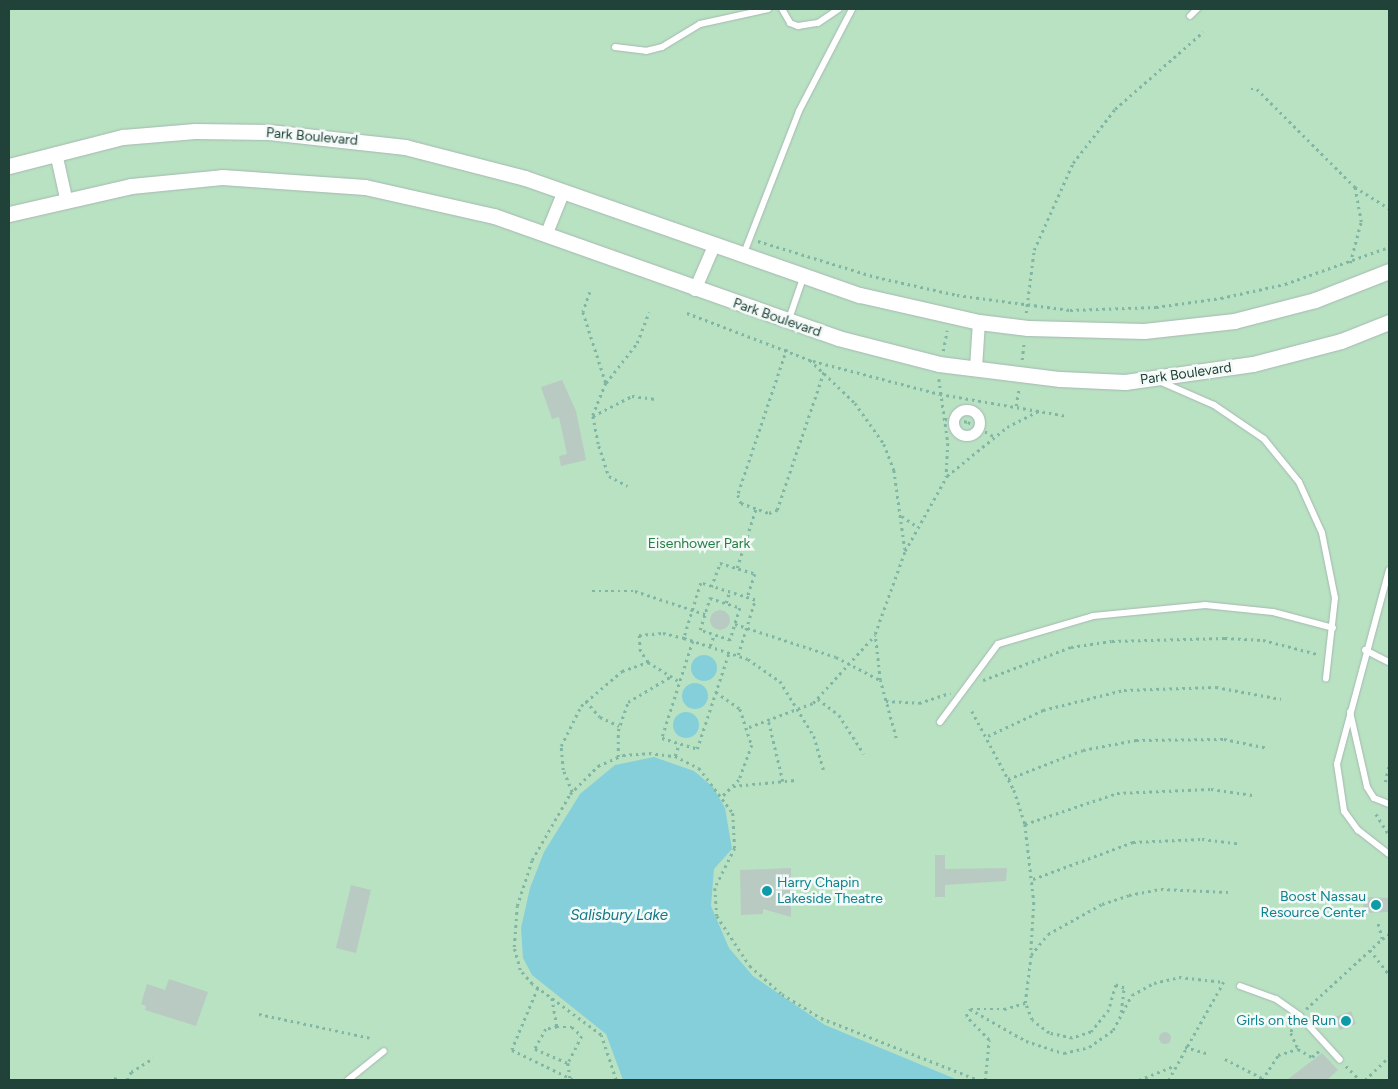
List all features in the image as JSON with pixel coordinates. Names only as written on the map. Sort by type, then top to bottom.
[{"type":"street","name":"Park Boulevard","points":[[9,166],[123,137],[195,131],[269,132],[405,146],[564,191],[803,278],[979,322],[1025,328],[1144,331],[1234,321],[1315,300],[1389,271]]},
{"type":"street","points":[[56,153],[66,198]]},
{"type":"street","name":"Park Boulevard","points":[[9,214],[66,198],[131,186],[222,178],[295,181],[431,199],[547,233],[787,323],[915,358],[1021,375],[1125,382],[1153,379],[1253,364],[1341,341],[1389,322]]},
{"type":"street","points":[[547,233],[564,191]]},
{"type":"street","points":[[695,290],[714,246]]},
{"type":"street","points":[[976,368],[979,322]]},
{"type":"street","points":[[970,410],[979,418],[978,428],[963,435],[950,420],[961,411],[970,410]]},
{"type":"lane","points":[[615,47],[646,51],[662,47],[700,24],[768,9]]},
{"type":"lane","points":[[782,9],[790,23],[798,26],[818,23],[840,9]]},
{"type":"lane","points":[[742,257],[799,112],[852,9]]},
{"type":"lane","points":[[1190,16],[1197,9]]},
{"type":"lane","points":[[787,323],[803,278]]},
{"type":"lane","points":[[1153,379],[1214,405],[1264,439],[1299,482],[1322,533],[1334,598],[1333,628],[1326,678]]},
{"type":"lane","points":[[1389,570],[1365,650],[1337,764],[1344,811],[1358,830],[1389,854]]},
{"type":"lane","points":[[940,722],[998,644],[1093,616],[1205,605],[1272,612],[1333,628]]},
{"type":"lane","points":[[1365,650],[1389,662]]},
{"type":"lane","points":[[1350,708],[1367,788],[1374,798],[1389,804]]},
{"type":"lane","points":[[1240,986],[1276,999],[1300,1016],[1340,1060]]},
{"type":"lane","points":[[348,1080],[384,1051]]},
{"type":"path","points":[[1016,406],[1021,375],[1026,305],[1034,250],[1073,163],[1127,97],[1203,32]]},
{"type":"path","points":[[1251,89],[1257,90],[1355,187],[1389,208]]},
{"type":"path","points":[[1350,263],[1361,222],[1355,187]]},
{"type":"path","points":[[750,238],[876,277],[1026,305],[1070,310],[1156,307],[1285,284],[1350,263],[1389,247]]},
{"type":"path","points":[[590,292],[583,312],[606,383]]},
{"type":"path","points":[[628,486],[609,476],[594,416],[606,383],[636,343],[649,312]]},
{"type":"path","points":[[687,313],[787,349],[810,360],[940,394],[1068,416]]},
{"type":"path","points":[[942,355],[948,324]]},
{"type":"path","points":[[787,349],[738,495],[741,503],[769,512],[777,510],[824,371]]},
{"type":"path","points":[[810,360],[824,371],[855,403],[884,444],[894,470],[902,516],[905,551]]},
{"type":"path","points":[[940,372],[940,394],[950,420],[946,478]]},
{"type":"path","points":[[594,416],[632,396],[658,399]]},
{"type":"path","points":[[749,727],[801,710],[818,699],[852,664],[875,634],[905,551],[946,478],[995,437],[1040,410]]},
{"type":"path","points":[[950,420],[978,428],[995,437]]},
{"type":"path","points":[[737,568],[756,508]]},
{"type":"path","points":[[902,516],[918,528]]},
{"type":"path","points":[[711,587],[720,563],[737,568],[755,574],[748,598]]},
{"type":"path","points":[[684,638],[701,583],[755,600],[738,655]]},
{"type":"path","points":[[592,590],[635,591],[705,614]]},
{"type":"path","points":[[726,603],[729,592]]},
{"type":"path","points":[[710,598],[726,603],[740,608],[730,640],[700,630],[710,598]]},
{"type":"path","points":[[735,624],[852,664],[880,680]]},
{"type":"path","points":[[680,682],[648,662],[640,651],[639,635],[663,633],[729,652],[738,655],[780,680],[801,710],[824,770]]},
{"type":"path","points":[[875,634],[880,680],[896,738]]},
{"type":"path","points":[[710,646],[714,635]]},
{"type":"path","points":[[886,701],[919,703],[967,687],[1071,647],[1112,641],[1225,638],[1263,640],[1317,654]]},
{"type":"path","points":[[693,641],[662,738],[679,744],[697,749],[729,652]]},
{"type":"path","points":[[572,792],[562,770],[561,746],[567,726],[586,701],[622,671],[648,662]]},
{"type":"path","points":[[618,757],[619,726],[628,702],[670,677]]},
{"type":"path","points":[[988,736],[1043,710],[1124,690],[1216,686],[1281,699]]},
{"type":"path","points":[[716,692],[740,709],[749,727],[749,760],[733,786],[723,796]]},
{"type":"path","points":[[818,699],[839,715],[864,754]]},
{"type":"path","points":[[586,701],[600,717],[619,726]]},
{"type":"path","points":[[972,710],[988,736],[1008,779],[1025,824],[1033,879],[1031,955],[1024,1003],[1032,1020],[1049,1033],[1072,1038],[1102,1024],[1112,990],[1120,985],[1120,1017]]},
{"type":"path","points":[[769,722],[784,781]]},
{"type":"path","points":[[1008,779],[1083,750],[1136,740],[1224,739],[1268,748]]},
{"type":"path","points":[[675,756],[679,744]]},
{"type":"path","points":[[616,1080],[601,1034],[538,988],[520,970],[514,947],[518,906],[532,860],[572,792],[598,766],[618,757],[649,753],[675,756],[699,768],[723,796],[733,813],[735,848],[715,888],[717,916],[750,966],[782,994],[821,1018],[978,1080]]},
{"type":"path","points":[[1385,782],[1389,765]]},
{"type":"path","points":[[733,786],[796,780]]},
{"type":"path","points":[[1025,824],[1117,793],[1211,789],[1253,795]]},
{"type":"path","points":[[1376,814],[1389,835]]},
{"type":"path","points":[[1033,879],[1133,842],[1202,839],[1240,844]]},
{"type":"path","points":[[1031,955],[1048,934],[1102,904],[1129,895],[1162,889],[1228,892]]},
{"type":"path","points":[[1378,924],[1382,939]]},
{"type":"path","points":[[1326,1045],[1312,1057],[1298,1048],[1291,1033],[1300,1016],[1389,934]]},
{"type":"path","points":[[1370,950],[1389,974]]},
{"type":"path","points":[[970,1009],[1026,1041],[1064,1053],[1088,1047],[1113,1030],[1132,995],[1154,983],[1179,977],[1224,982],[1173,1066],[1169,1080]]},
{"type":"path","points":[[538,988],[512,1050],[574,1080]]},
{"type":"path","points":[[551,997],[557,1027]]},
{"type":"path","points":[[970,1009],[1004,1009],[1024,1003]]},
{"type":"path","points":[[970,1009],[966,1016],[990,1040],[985,1080]]},
{"type":"path","points":[[259,1014],[371,1038]]},
{"type":"path","points":[[568,1063],[535,1048],[546,1029],[572,1027],[582,1036],[568,1063],[570,1078]]},
{"type":"path","points":[[1185,1048],[1210,1054]]},
{"type":"path","points":[[1225,1059],[1264,1079],[1278,1055],[1298,1048]]},
{"type":"path","points":[[1365,1080],[1389,1057]]},
{"type":"path","points":[[127,1080],[131,1072],[153,1058]]},
{"type":"path","points":[[1340,1060],[1360,1080]]},
{"type":"path","points":[[1139,1080],[1173,1066]]},
{"type":"path","points":[[114,1078],[120,1080]]},
{"type":"green space","name":"Eisenhower Park","points":[[9,9],[1389,9],[1389,1080],[9,1080]]},
{"type":"water","points":[[704,655],[713,659],[717,668],[713,677],[704,681],[695,677],[691,668],[695,659]]},
{"type":"water","points":[[695,683],[704,687],[708,696],[704,705],[695,709],[686,705],[682,696],[686,687]]},
{"type":"water","points":[[686,712],[695,716],[699,725],[695,734],[686,738],[677,734],[673,725],[677,716]]},
{"type":"water","name":"Salisbury Lake","points":[[654,757],[694,771],[713,787],[725,808],[732,849],[714,869],[711,906],[729,948],[753,976],[825,1025],[958,1080],[623,1080],[606,1034],[532,975],[523,958],[521,928],[530,888],[544,852],[580,794],[615,765]]},
{"type":"building","points":[[562,380],[576,411],[586,460],[561,466],[559,456],[567,454],[559,417],[552,419],[541,387]]},
{"type":"building","points":[[716,610],[724,610],[730,616],[730,624],[724,630],[716,630],[710,624],[710,616]]},
{"type":"building","points":[[935,855],[945,855],[945,869],[1007,868],[1006,881],[945,885],[945,897],[935,897]]},
{"type":"building","name":"Harry Chapin Lakeside Theatre","points":[[791,868],[791,917],[763,909],[763,914],[741,915],[740,870]]},
{"type":"building","points":[[351,885],[371,890],[356,953],[336,948]]},
{"type":"building","name":"Boost Nassau Resource Center","points":[[1364,897],[1389,898],[1389,912],[1363,913]]},
{"type":"building","points":[[169,979],[208,992],[196,1026],[145,1010],[146,1006],[141,1004],[147,984],[165,990]]},
{"type":"building","name":"Girls on the Run","points":[[1351,1011],[1356,1024],[1340,1030],[1335,1017]]},
{"type":"building","points":[[1163,1032],[1167,1032],[1171,1038],[1167,1044],[1163,1044],[1159,1040],[1159,1036]]},
{"type":"building","points":[[1322,1053],[1338,1070],[1327,1080],[1287,1080]]},
{"type":"place","name":"Harry Chapin Lakeside Theatre","points":[[767,891]]},
{"type":"place","name":"Boost Nassau Resource Center","points":[[1376,905]]},
{"type":"place","name":"Girls on the Run","points":[[1346,1021]]}]
